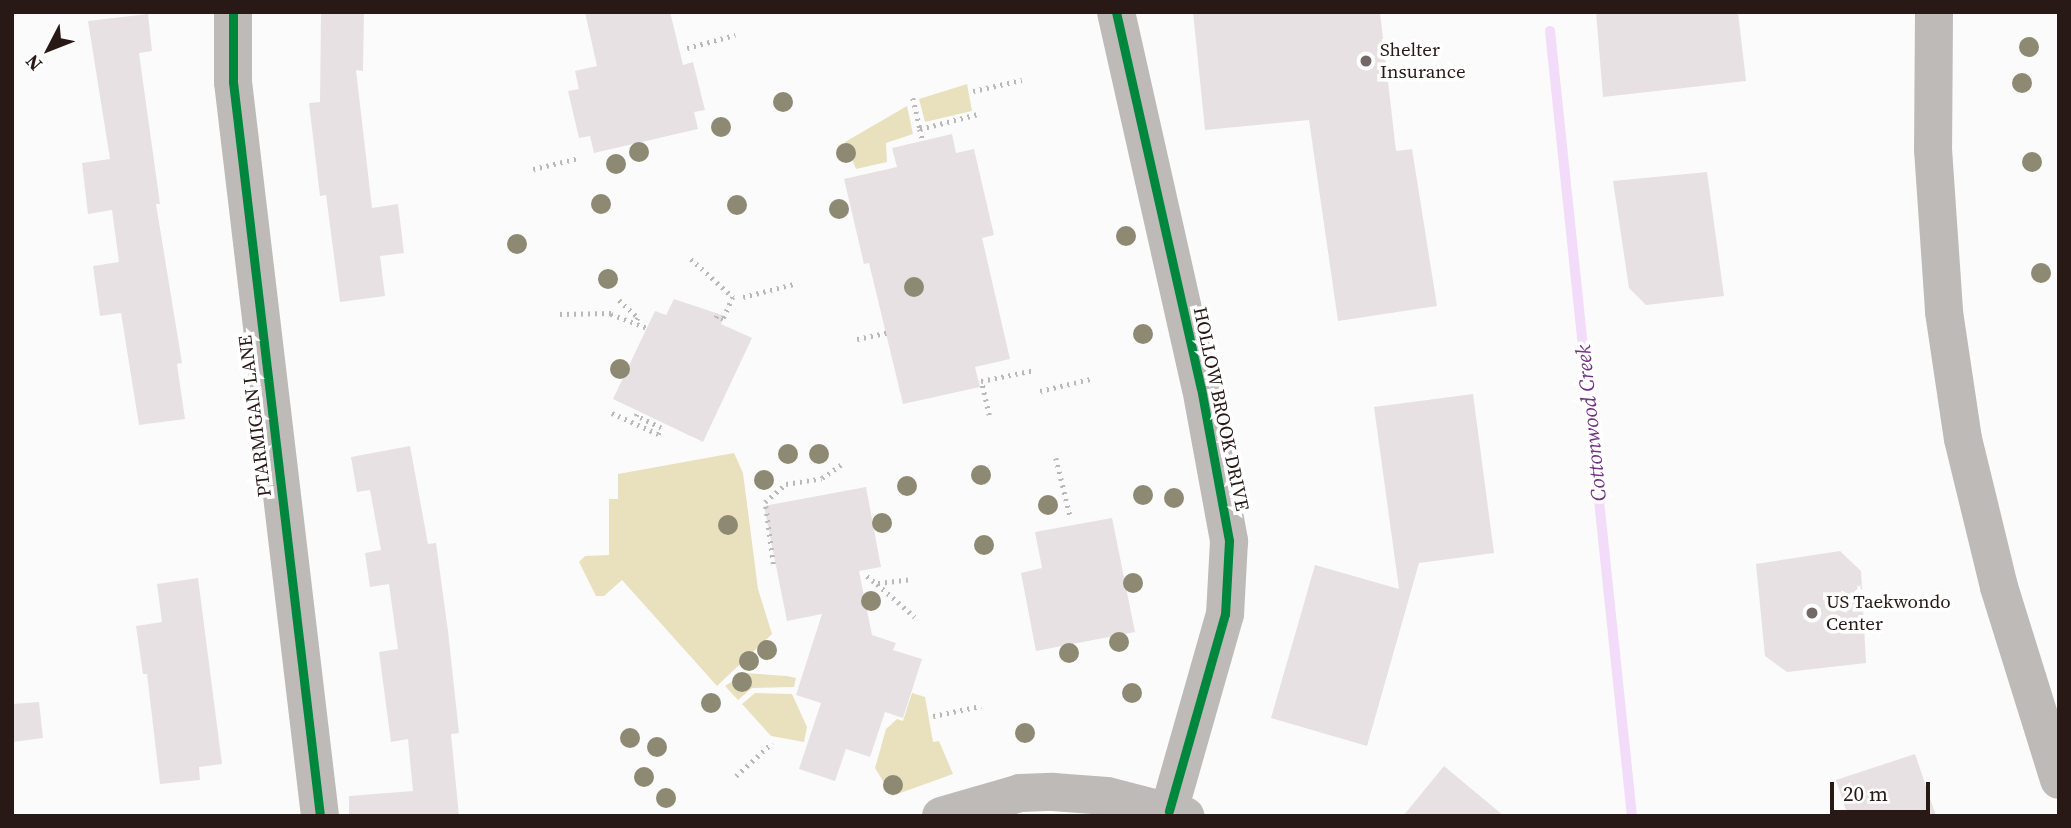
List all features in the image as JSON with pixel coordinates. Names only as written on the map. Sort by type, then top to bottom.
[{"type":"main road","name":"PTARMIGAN LANE","points":[[233,12],[233,82],[320,816]]},
{"type":"main road","name":"HOLLOW BROOK DRIVE","points":[[1116,12],[1201,388],[1229,541],[1225,614],[1177,813]]},
{"type":"main road","points":[[1934,12],[1933,149],[1944,312],[1963,439],[1999,587],[2059,780]]},
{"type":"main road","points":[[941,816],[1020,793],[1053,792],[1099,794],[1177,813]]},
{"type":"path","points":[[687,48],[735,35]]},
{"type":"path","points":[[973,91],[1022,80]]},
{"type":"path","points":[[913,98],[923,141]]},
{"type":"path","points":[[920,129],[978,114]]},
{"type":"path","points":[[533,169],[579,158]]},
{"type":"path","points":[[691,259],[733,297]]},
{"type":"path","points":[[733,297],[793,284]]},
{"type":"path","points":[[715,320],[717,316],[723,319],[733,297]]},
{"type":"path","points":[[560,314],[611,314],[635,326],[638,318],[619,300]]},
{"type":"path","points":[[636,322],[647,328]]},
{"type":"path","points":[[857,339],[886,333]]},
{"type":"path","points":[[989,415],[981,381],[1035,370]]},
{"type":"path","points":[[1040,391],[1090,379]]},
{"type":"path","points":[[612,413],[658,434],[661,428],[636,416],[638,411]]},
{"type":"path","points":[[1056,458],[1070,515]]},
{"type":"path","points":[[773,564],[765,502],[786,484],[822,478],[842,464]]},
{"type":"path","points":[[867,576],[915,617]]},
{"type":"path","points":[[877,584],[908,580]]},
{"type":"path","points":[[933,716],[981,706]]},
{"type":"path","points":[[736,776],[772,743]]},
{"type":"shaded area","points":[[967,84],[972,111],[925,122],[919,99]]},
{"type":"shaded area","points":[[907,106],[913,134],[886,143],[887,162],[856,169],[845,142]]},
{"type":"shaded area","points":[[734,453],[743,473],[758,589],[772,634],[717,686],[622,580],[604,596],[596,596],[579,562],[585,556],[609,555],[609,499],[618,499],[618,474]]},
{"type":"shaded area","points":[[745,673],[796,678],[794,687],[752,688],[738,700],[725,686]]},
{"type":"shaded area","points":[[755,693],[792,694],[807,727],[804,742],[771,736],[742,704]]},
{"type":"shaded area","points":[[912,693],[925,697],[933,742],[939,741],[953,774],[892,796],[875,768],[886,729],[897,719],[903,721]]},
{"type":"building","points":[[321,12],[364,12],[363,71],[356,70],[372,208],[398,204],[404,253],[380,256],[385,296],[340,302],[326,195],[320,196],[309,103],[320,102]]},
{"type":"building","points":[[585,12],[670,12],[683,65],[693,62],[705,110],[694,112],[698,129],[594,153],[590,136],[579,138],[568,91],[579,89],[575,71],[597,66]]},
{"type":"building","points":[[1193,12],[1380,12],[1396,151],[1412,149],[1437,306],[1338,321],[1309,120],[1205,130]]},
{"type":"building","points":[[1596,12],[1738,12],[1746,81],[1603,97]]},
{"type":"building","points":[[148,14],[152,51],[139,53],[160,204],[156,204],[182,363],[177,364],[185,419],[139,425],[121,313],[100,316],[93,266],[119,262],[112,210],[88,214],[82,163],[110,159],[88,21]]},
{"type":"building","points":[[952,134],[956,153],[974,149],[994,235],[982,238],[1010,359],[975,367],[980,387],[903,404],[869,263],[864,264],[844,179],[897,167],[892,148]]},
{"type":"building","points":[[1707,172],[1724,296],[1646,305],[1629,288],[1613,181]]},
{"type":"building","points":[[674,299],[725,316],[721,324],[752,338],[703,442],[613,399],[655,311],[666,315]]},
{"type":"building","points":[[1473,394],[1494,553],[1419,563],[1367,746],[1271,718],[1315,565],[1399,589],[1374,407]]},
{"type":"building","points":[[410,446],[428,544],[436,543],[448,631],[459,733],[451,734],[459,816],[349,816],[349,796],[413,791],[408,739],[391,742],[379,652],[398,649],[389,584],[370,587],[365,553],[381,550],[370,490],[357,492],[351,457]]},
{"type":"building","points":[[866,487],[881,567],[859,571],[872,635],[896,643],[893,650],[922,659],[903,718],[885,712],[870,757],[846,749],[835,781],[799,769],[821,703],[796,695],[822,614],[787,621],[764,506]]},
{"type":"building","points":[[1112,518],[1135,632],[1036,651],[1021,573],[1042,568],[1035,532]]},
{"type":"building","name":"US Taekwondo Center","points":[[1840,551],[1861,571],[1866,663],[1787,672],[1765,656],[1756,564]]},
{"type":"building","points":[[198,578],[222,764],[199,767],[200,780],[160,784],[147,674],[143,674],[136,626],[162,622],[157,584]]},
{"type":"building","points":[[39,702],[43,738],[12,742],[12,704]]},
{"type":"building","points":[[1915,754],[1936,816],[1848,816],[1836,780]]},
{"type":"building","points":[[1444,766],[1504,816],[1403,816]]},
{"type":"waterway","name":"Cottonwood Creek","points":[[1550,31],[1632,816]]},
{"type":"cycle path","points":[[233,12],[233,82],[320,816]]},
{"type":"cycle path","points":[[1116,12],[1201,388],[1229,541],[1225,614],[1169,811]]},
{"type":"place","name":"Shelter Insurance","points":[[1366,61]]},
{"type":"place","name":"US Taekwondo Center","points":[[1812,613]]}]
